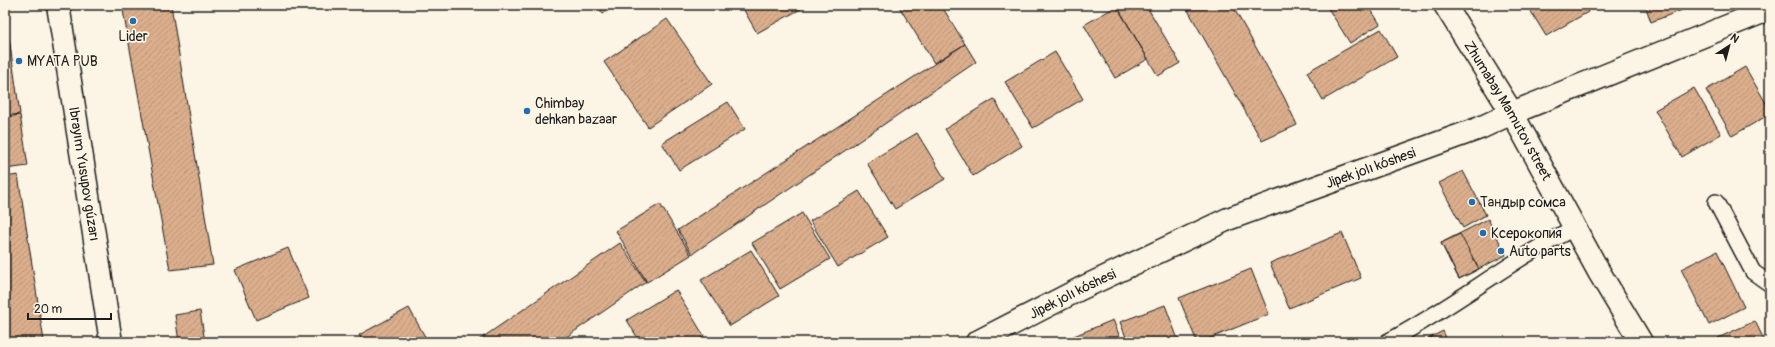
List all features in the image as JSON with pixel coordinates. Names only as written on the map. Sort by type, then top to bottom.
[{"type":"street","name":"Ibrayım Yusupov gúzarı","points":[[58,5],[111,342]]},
{"type":"street","name":"Zhumabay Mamutov street","points":[[1445,5],[1512,113],[1574,228],[1641,342]]},
{"type":"street","name":"Jipek jolı kóshesi","points":[[977,342],[1080,289],[1228,220],[1480,128],[1512,113],[1770,7]]},
{"type":"lane","points":[[1716,202],[1753,272],[1770,284]]},
{"type":"lane","points":[[1387,342],[1519,261],[1545,243],[1574,228]]},
{"type":"building","points":[[122,5],[171,5],[213,265],[170,270]]},
{"type":"building","points":[[597,5],[616,5],[603,14]]},
{"type":"building","points":[[741,5],[808,5],[757,33]]},
{"type":"building","points":[[898,5],[941,5],[965,44],[934,63]]},
{"type":"building","points":[[1116,5],[1146,5],[1180,63],[1158,76]]},
{"type":"building","points":[[1185,5],[1232,5],[1284,97],[1297,125],[1262,141]]},
{"type":"building","points":[[1326,5],[1368,5],[1380,24],[1350,43]]},
{"type":"building","points":[[1527,5],[1584,5],[1588,12],[1546,36]]},
{"type":"building","points":[[1645,5],[1695,5],[1651,22]]},
{"type":"building","points":[[1117,6],[1148,59],[1115,78],[1084,25]]},
{"type":"building","points":[[667,19],[712,84],[648,127],[604,62]]},
{"type":"building","points":[[1381,29],[1397,57],[1323,100],[1307,72]]},
{"type":"building","points":[[5,35],[9,38],[20,114],[5,116]]},
{"type":"building","points":[[965,44],[976,62],[692,254],[678,230]]},
{"type":"building","points":[[1055,52],[1083,99],[1033,128],[1005,82]]},
{"type":"building","points":[[1745,67],[1770,110],[1770,114],[1732,136],[1706,90]]},
{"type":"building","points":[[1694,88],[1721,134],[1682,157],[1655,110]]},
{"type":"building","points":[[994,99],[1022,146],[973,176],[945,129]]},
{"type":"building","points":[[728,102],[745,129],[679,170],[662,143]]},
{"type":"building","points":[[20,115],[28,166],[5,169],[5,117]]},
{"type":"building","points":[[917,133],[945,179],[895,209],[867,163]]},
{"type":"building","points":[[1463,171],[1486,215],[1463,228],[1439,183]]},
{"type":"building","points":[[18,175],[44,341],[41,342],[5,342],[5,177]]},
{"type":"building","points":[[859,191],[888,237],[838,267],[810,221]]},
{"type":"building","points":[[660,204],[691,255],[647,282],[616,231]]},
{"type":"building","points":[[802,213],[830,259],[780,289],[752,243]]},
{"type":"building","points":[[1488,219],[1506,255],[1459,279],[1441,243]]},
{"type":"building","points":[[1342,233],[1361,278],[1289,308],[1270,263]]},
{"type":"building","points":[[1460,234],[1479,269],[1459,279],[1441,243]]},
{"type":"building","points":[[620,243],[646,282],[559,342],[476,342]]},
{"type":"building","points":[[288,248],[309,298],[256,320],[235,270]]},
{"type":"building","points":[[751,250],[779,296],[730,326],[701,280]]},
{"type":"building","points":[[1717,251],[1744,307],[1709,325],[1681,269]]},
{"type":"building","points":[[1251,269],[1269,314],[1201,342],[1197,342],[1179,298]]},
{"type":"building","points":[[676,290],[704,336],[695,342],[640,342],[627,320]]},
{"type":"building","points":[[1165,305],[1179,342],[1128,342],[1120,322]]},
{"type":"building","points":[[409,308],[428,342],[363,342],[359,335]]},
{"type":"building","points":[[200,311],[205,342],[179,342],[175,315]]},
{"type":"building","points":[[1113,320],[1122,342],[1071,342],[1069,338]]},
{"type":"building","points":[[1755,321],[1765,342],[1720,342],[1718,338]]},
{"type":"building","points":[[1443,331],[1448,342],[1422,342]]},
{"type":"place","name":"Lider","points":[[133,21]]},
{"type":"place","name":"MYATA PUB","points":[[19,61]]},
{"type":"place","name":"Chimbay dehkan bazaar","points":[[527,111]]},
{"type":"place","name":"Тандыр сомса","points":[[1472,202]]},
{"type":"place","name":"Ксерокопия","points":[[1483,233]]},
{"type":"place","name":"Auto parts","points":[[1501,251]]}]
